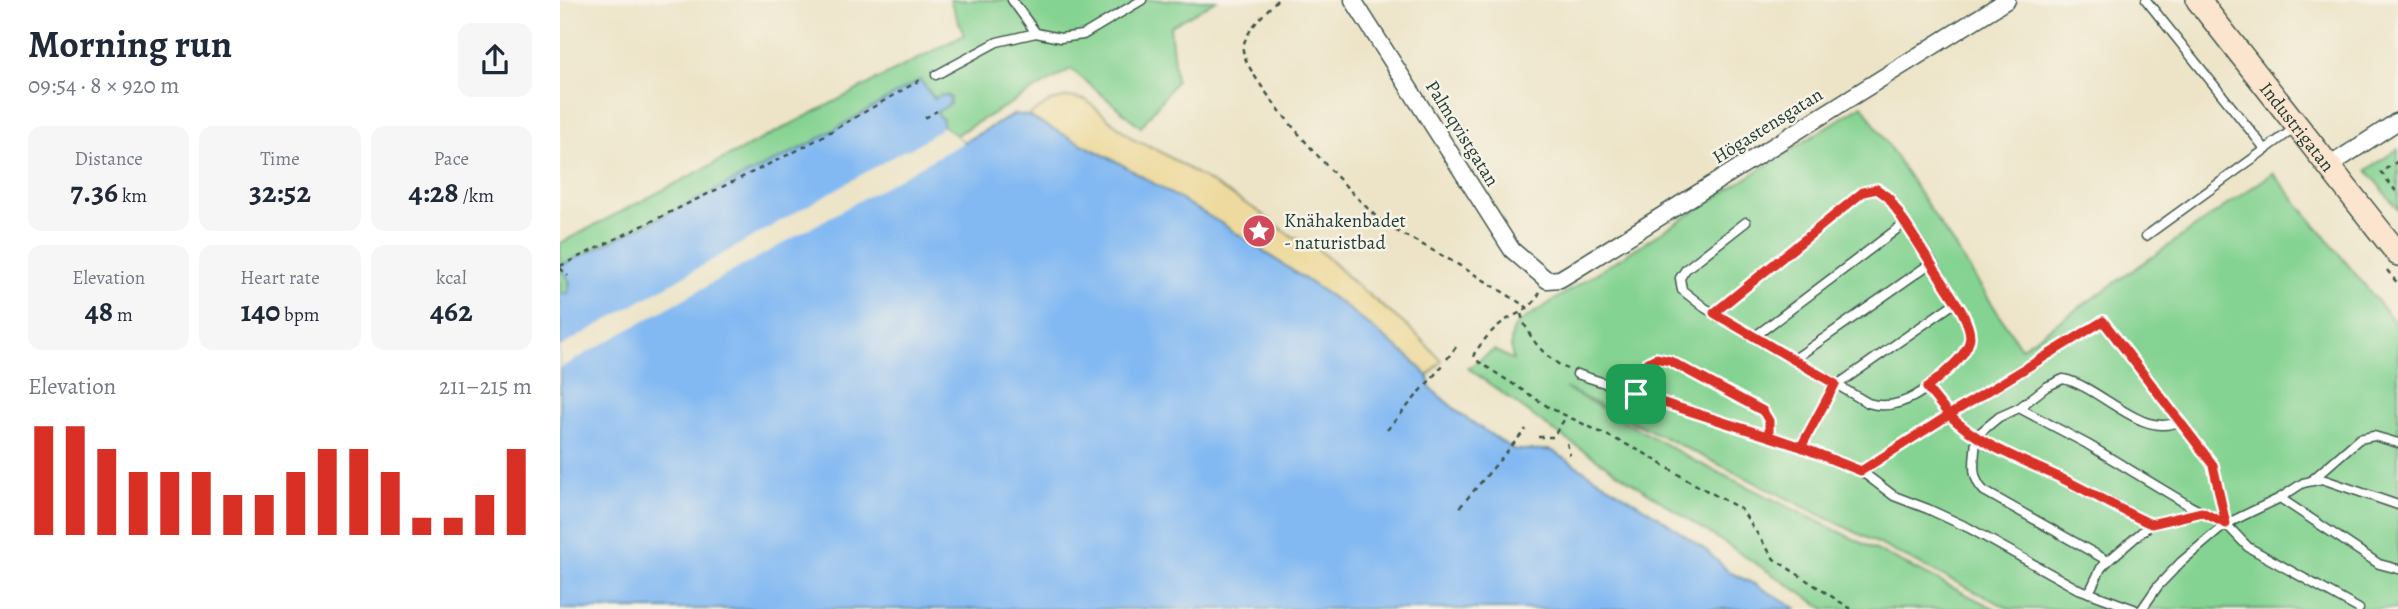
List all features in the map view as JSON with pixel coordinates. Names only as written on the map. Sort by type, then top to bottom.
[{"type":"street","name":"Palmqvistgatan","points":[[1353,0],[1512,250],[1547,280]]},
{"type":"street","name":"Högastensgatan","points":[[1547,280],[1560,279],[1575,270],[2007,0]]},
{"type":"street","name":"Industrigatan","points":[[2198,0],[2398,254]]},
{"type":"street","points":[[2329,166],[2398,121]]},
{"type":"lane","points":[[1012,0],[1036,33]]},
{"type":"lane","points":[[936,75],[997,42],[1036,33],[1060,38],[1083,35],[1142,0]]},
{"type":"lane","points":[[2146,0],[2266,150]]},
{"type":"lane","points":[[2146,236],[2298,127]]},
{"type":"lane","points":[[1714,313],[1867,190],[1877,189],[1884,193],[1905,223],[1956,302],[1968,326],[1969,344],[1960,356],[1919,394],[1897,404],[1882,406],[1868,403],[1714,313],[1682,290],[1680,278],[1696,260],[1746,222]]},
{"type":"lane","points":[[1754,337],[1905,223]]},
{"type":"lane","points":[[1793,360],[1931,263]]},
{"type":"lane","points":[[1801,447],[1836,385],[1956,302]]},
{"type":"lane","points":[[1861,471],[2103,321],[2213,465],[2226,524]]},
{"type":"lane","points":[[1636,394],[1648,362],[1656,358],[1670,361],[1763,411],[1769,421],[1769,436]]},
{"type":"lane","points":[[1577,374],[1769,436],[1861,471],[1895,496],[1969,528],[2036,568],[2089,593],[2134,609]]},
{"type":"lane","points":[[2108,561],[1984,491],[1976,483],[1974,472],[1976,436],[1999,417],[2019,408],[2046,387],[2063,379],[2085,387],[2143,421],[2160,425],[2178,422]]},
{"type":"lane","points":[[1927,388],[1961,427],[1987,445],[2073,484],[2151,524]]},
{"type":"lane","points":[[2019,408],[2226,524],[2248,547],[2359,609]]},
{"type":"lane","points":[[2141,609],[2181,562],[2226,524],[2312,480],[2359,439],[2374,436],[2398,443]]},
{"type":"lane","points":[[2312,480],[2335,482],[2398,505]]},
{"type":"lane","points":[[2280,498],[2379,564],[2398,569]]},
{"type":"lane","points":[[2089,593],[2101,568],[2151,524],[2202,512]]},
{"type":"path","points":[[1277,0],[1255,25],[1242,49],[1249,70],[1265,93],[1366,208],[1388,226],[1529,308]]},
{"type":"path","points":[[568,276],[560,267],[804,147],[920,80]]},
{"type":"path","points":[[925,118],[937,111]]},
{"type":"path","points":[[2398,160],[2381,172],[2398,194]]},
{"type":"path","points":[[1547,280],[1529,308],[1506,320],[1485,338],[1474,354],[1476,360],[1566,417],[1644,453],[1741,509],[1774,559],[1851,609]]},
{"type":"path","points":[[1521,314],[1535,343],[1545,355],[1577,374]]},
{"type":"path","points":[[1447,359],[1456,346]]},
{"type":"path","points":[[1387,430],[1443,365]]},
{"type":"path","points":[[1538,437],[1553,437],[1566,417]]},
{"type":"path","points":[[1460,507],[1526,429]]},
{"type":"path","points":[[1567,443],[1570,455]]},
{"type":"green space","points":[[950,0],[1216,0],[1170,27],[1176,81],[1141,127],[1071,69],[955,135],[942,126],[937,111],[951,99],[941,95],[935,99],[920,80],[804,147],[560,266],[560,243],[964,35]]},
{"type":"green space","points":[[1862,105],[2021,348],[2273,173],[2398,326],[2398,609],[2010,609],[1565,388],[1697,462],[1996,609],[1825,609],[1551,429],[1468,368],[1494,350],[1513,360],[1511,340],[1518,323]]},
{"type":"green space","points":[[2398,149],[2398,210],[2367,170]]},
{"type":"green space","points":[[560,268],[570,281],[568,294],[560,294]]},
{"type":"sand","name":"Knähakenbadet - naturistbad","points":[[1069,97],[1086,100],[1134,140],[1154,148],[1258,211],[1292,237],[1314,245],[1353,282],[1414,332],[1442,361],[1428,376],[1409,357],[1342,304],[1224,225],[1028,116],[1051,101]]},
{"type":"water","points":[[920,80],[934,99],[941,95],[949,96],[950,104],[937,112],[943,119],[942,126],[964,142],[1015,114],[1028,116],[1119,163],[1224,225],[1342,304],[1409,357],[1428,376],[1430,388],[1463,416],[1514,450],[1551,450],[1659,517],[1707,551],[1729,572],[1797,609],[560,609],[560,294],[568,293],[570,282],[560,266],[804,147]]},
{"type":"pier","points":[[942,126],[964,142],[560,368],[560,347],[910,149]]},
{"type":"place","name":"Knähakenbadet - naturistbad","points":[[1259,231]]},
{"type":"route","points":[[1636,394],[1648,362],[1656,358],[1670,361],[1763,411],[1769,421],[1769,436],[1801,447],[1835,384],[1714,313],[1863,192],[1877,189],[1889,198],[1961,310],[1970,332],[1969,344],[1960,356],[1927,388],[1949,415],[2103,321],[2213,465],[2226,524],[2202,512],[2151,524],[2073,484],[1987,445],[1949,415],[1861,471],[1769,436],[1636,394]]}]
